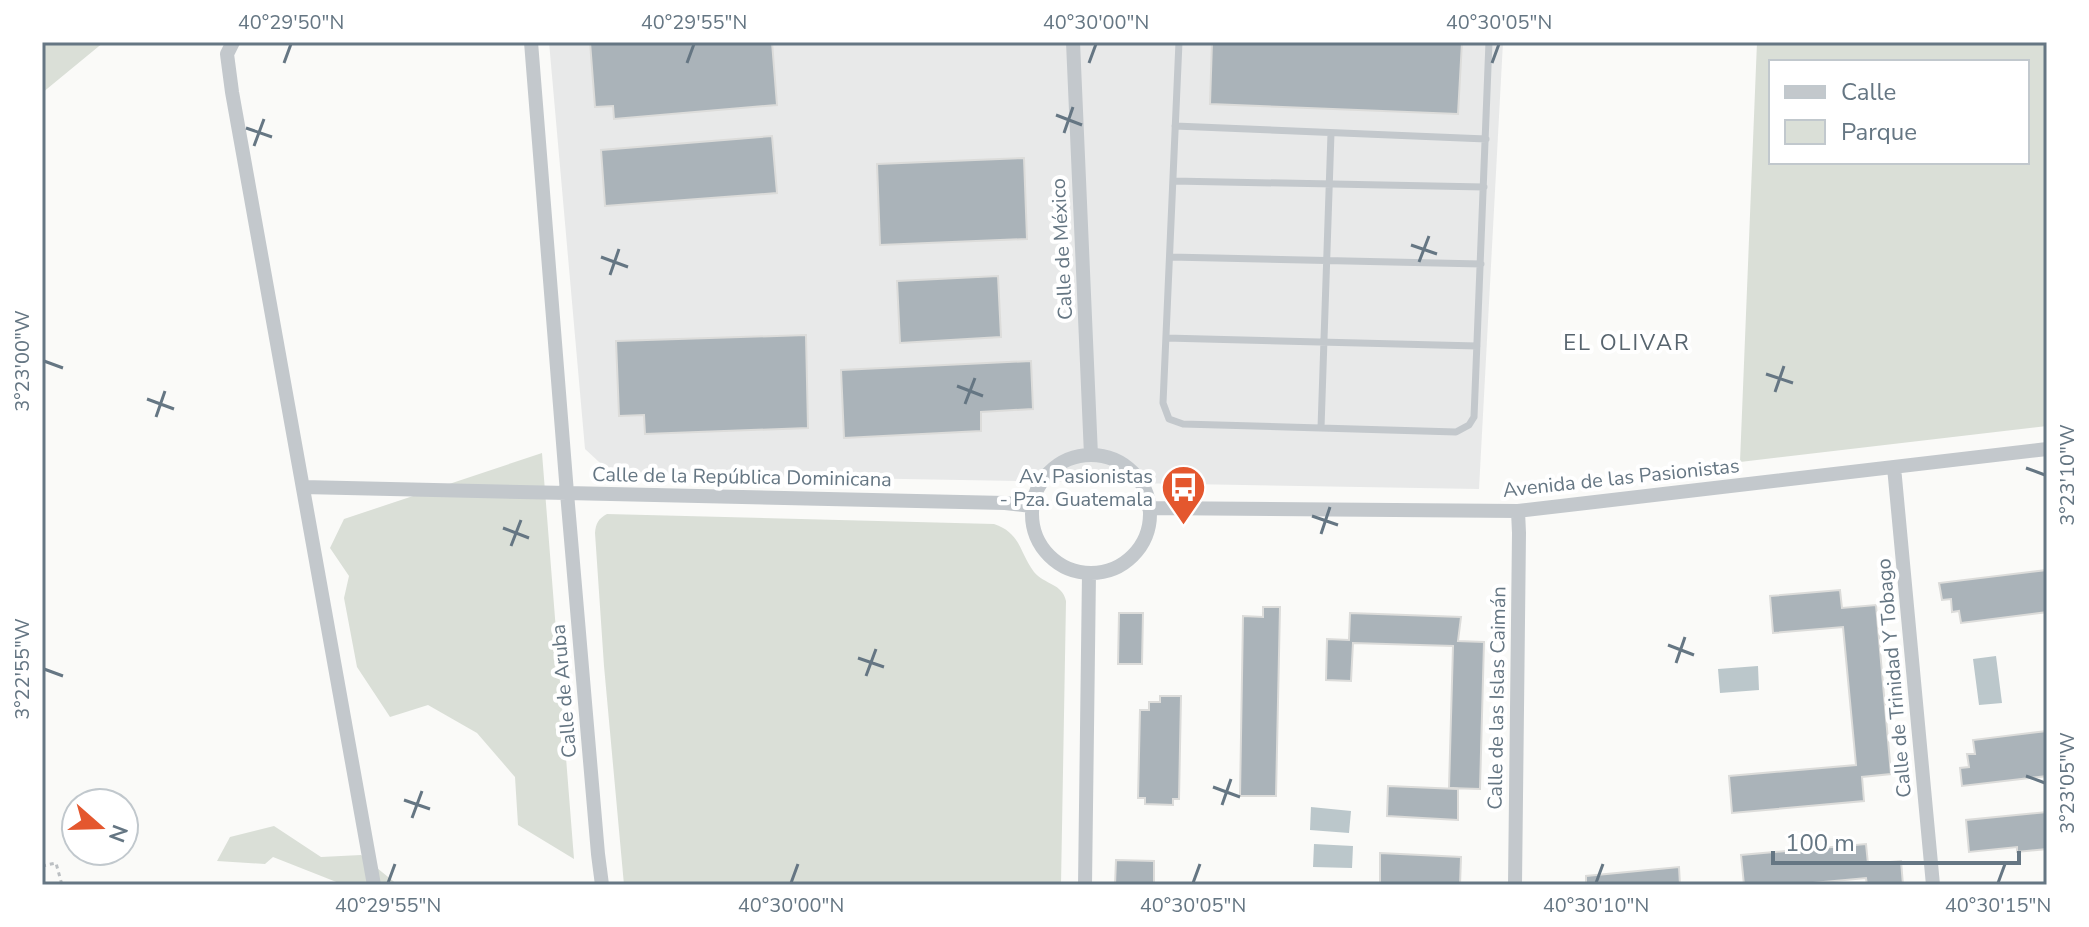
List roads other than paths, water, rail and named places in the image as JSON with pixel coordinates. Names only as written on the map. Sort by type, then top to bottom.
[{"type":"street","points":[[233,42],[227,54],[232,92],[374,885]]},
{"type":"street","name":"Calle de la República Dominicana","points":[[531,42],[567,493],[1032,506]]},
{"type":"street","name":"Calle de México","points":[[1073,42],[1091,455]]},
{"type":"street","name":"Avenida de las Pasionistas","points":[[1149,508],[1518,511],[2047,449]]},
{"type":"street","points":[[1091,455],[1108,457],[1124,465],[1136,476],[1145,491],[1149,508],[1148,528],[1140,546],[1127,561],[1109,570],[1089,573],[1070,569],[1053,560],[1046,552],[1033,526],[1032,506],[1046,475],[1074,457],[1091,455]]},
{"type":"street","name":"Calle de Trinidad Y Tobago","points":[[1894,467],[1933,885]]},
{"type":"street","points":[[303,487],[567,493]]},
{"type":"street","name":"Calle de Aruba","points":[[567,493],[602,885]]},
{"type":"street","name":"Calle de las Islas Caimán","points":[[1515,885],[1518,511]]},
{"type":"street","points":[[1085,885],[1089,573]]},
{"type":"lane","points":[[1179,42],[1163,403],[1169,419],[1183,424],[1456,432],[1469,425],[1474,417],[1489,42]]},
{"type":"lane","points":[[1175,126],[1486,139]]},
{"type":"lane","points":[[1321,428],[1331,133]]},
{"type":"lane","points":[[1173,181],[1484,187]]},
{"type":"lane","points":[[1170,257],[1481,264]]},
{"type":"lane","points":[[1166,338],[1477,346]]},
{"type":"place","name":"Av. Pasionistas - Pza. Guatemala","points":[[1184,526]]},
{"type":"district","name":"EL OLIVAR","points":[[1627,343]]}]
